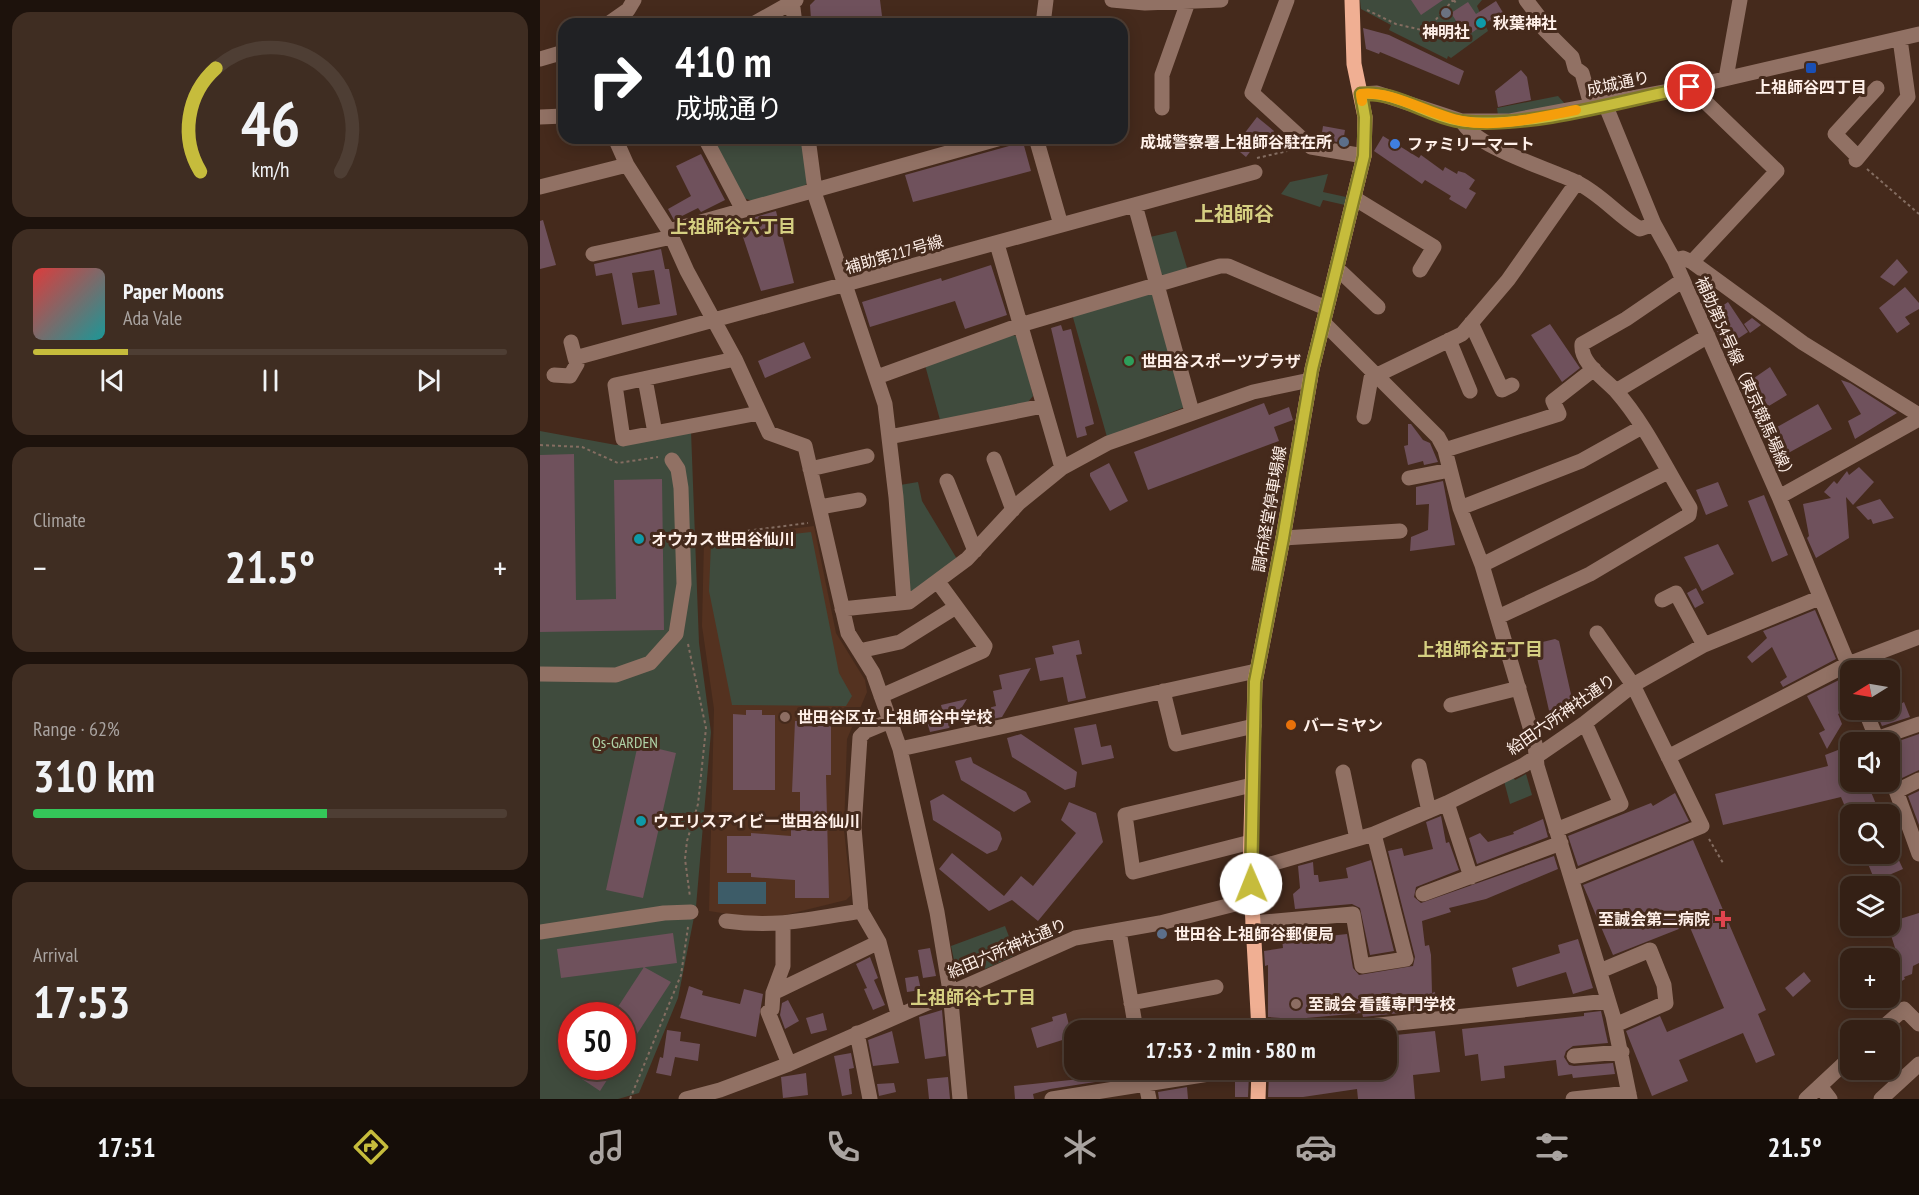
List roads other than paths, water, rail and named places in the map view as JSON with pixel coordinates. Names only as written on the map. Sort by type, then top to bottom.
[{"type":"main road","name":"調布経堂停車場線","points":[[1258,1020],[1250,870],[1256,671],[1283,538],[1310,380],[1364,156],[1365,117],[1354,64],[1353,2]]},
{"type":"main road","points":[[1258,1099],[1259,1080]]},
{"type":"street","points":[[617,18],[628,10],[634,0]]},
{"type":"street","points":[[1044,18],[1046,0]]},
{"type":"street","points":[[1112,0],[1221,0]]},
{"type":"street","points":[[1287,0],[1252,93],[1308,146],[1364,156]]},
{"type":"street","points":[[1526,0],[1540,18],[1544,30],[1572,57],[1575,68],[1582,73],[1589,98],[1605,104]]},
{"type":"street","points":[[1726,78],[1740,0]]},
{"type":"street","points":[[764,18],[794,1],[795,18]]},
{"type":"street","points":[[1162,108],[1162,75],[1181,1]]},
{"type":"street","name":"成城通り","points":[[1361,94],[1377,93],[1462,122],[1509,121],[1690,87],[1919,34]]},
{"type":"street","points":[[1877,88],[1835,134],[1857,158],[1908,97],[1900,39]]},
{"type":"street","points":[[540,58],[558,54]]},
{"type":"street","points":[[1690,87],[1777,171],[1692,262]]},
{"type":"street","name":"補助第54号線（東京競馬場線）","points":[[1605,104],[1654,224],[1674,260],[1779,497],[1846,660]]},
{"type":"street","points":[[540,117],[558,117]]},
{"type":"street","points":[[1462,122],[1467,132],[1530,164],[1577,182],[1604,198],[1640,229],[1654,224]]},
{"type":"street","points":[[618,144],[627,165],[670,234],[714,322],[735,358],[769,434],[805,446],[848,633],[873,673],[900,749],[937,912],[950,991],[960,1099]]},
{"type":"street","points":[[708,144],[743,210]]},
{"type":"street","points":[[809,144],[814,191],[885,404],[904,602]]},
{"type":"street","points":[[593,254],[670,234],[743,210],[980,144]]},
{"type":"street","points":[[1038,144],[1061,225]]},
{"type":"street","points":[[540,187],[627,165]]},
{"type":"street","name":"補助第217号線","points":[[575,358],[714,322],[1135,205],[1254,165]]},
{"type":"street","points":[[1364,417],[1371,378],[1461,334],[1508,280],[1577,182]]},
{"type":"street","points":[[1354,198],[1434,247],[1420,270]]},
{"type":"street","points":[[1135,205],[1192,412]]},
{"type":"street","points":[[997,244],[1062,468]]},
{"type":"street","points":[[1674,260],[1683,258],[1692,262],[1803,343],[1919,417],[1779,497]]},
{"type":"street","points":[[877,376],[1020,325],[1156,284],[1228,266],[1324,315],[1374,375],[1438,437],[1445,450],[1460,508],[1482,565],[1535,744],[1536,757],[1558,837],[1615,1025],[1629,1096],[1572,1099]]},
{"type":"street","points":[[1336,271],[1341,272],[1378,307]]},
{"type":"street","points":[[1498,617],[1590,574],[1689,515],[1690,508],[1642,427],[1616,391],[1594,369],[1581,350],[1582,344],[1626,319],[1683,280]]},
{"type":"street","points":[[1471,323],[1502,390],[1512,385]]},
{"type":"street","points":[[1616,391],[1708,336]]},
{"type":"street","points":[[1449,340],[1470,391]]},
{"type":"street","points":[[554,375],[570,376],[577,364],[572,342]]},
{"type":"street","points":[[735,358],[615,385],[623,439],[759,413]]},
{"type":"street","points":[[1445,450],[1559,414],[1553,401],[1594,369]]},
{"type":"street","points":[[645,379],[655,433]]},
{"type":"street","points":[[842,609],[904,602],[938,582],[975,551],[1013,510],[1062,468],[1108,443],[1253,392],[1310,380]]},
{"type":"street","points":[[889,437],[1043,406]]},
{"type":"street","points":[[1460,508],[1581,461],[1642,427]]},
{"type":"street","points":[[810,469],[867,456]]},
{"type":"street","points":[[994,459],[1013,510]]},
{"type":"street","points":[[540,674],[616,675],[650,663],[676,634],[684,584],[681,488],[678,469],[672,460]]},
{"type":"street","points":[[1409,478],[1450,470]]},
{"type":"street","points":[[1482,565],[1668,472]]},
{"type":"street","points":[[947,481],[975,551]]},
{"type":"street","points":[[821,514],[859,500]]},
{"type":"street","points":[[1283,538],[1400,531]]},
{"type":"street","points":[[881,696],[983,651],[985,646],[938,582]]},
{"type":"street","points":[[1662,600],[1676,593],[1704,645]]},
{"type":"street","name":"給田六所神社通り","points":[[1250,870],[1374,834],[1447,803],[1536,757],[1585,723],[1633,685],[1704,645],[1819,598]]},
{"type":"street","points":[[859,651],[900,642],[957,607]]},
{"type":"street","points":[[1572,879],[1702,826],[1633,685],[1597,633]]},
{"type":"street","points":[[1868,660],[1919,638]]},
{"type":"street","points":[[900,749],[1256,671]]},
{"type":"street","points":[[1668,757],[1840,673]]},
{"type":"street","points":[[1450,705],[1519,687]]},
{"type":"street","points":[[1163,691],[1176,744],[1254,726]]},
{"type":"street","points":[[890,721],[860,736],[854,828],[861,911],[879,942],[898,1014]]},
{"type":"street","points":[[1423,894],[1471,877],[1558,837],[1621,804],[1585,723]]},
{"type":"street","points":[[1899,732],[1919,724]]},
{"type":"street","points":[[1419,766],[1429,811]]},
{"type":"street","points":[[1343,772],[1357,839]]},
{"type":"street","points":[[1900,790],[1919,780]]},
{"type":"street","points":[[1251,842],[1133,872],[1125,815],[1252,785]]},
{"type":"street","points":[[1897,792],[1919,854]]},
{"type":"street","points":[[1447,803],[1471,877]]},
{"type":"street","points":[[1253,923],[1353,914],[1362,966],[1406,959],[1374,834]]},
{"type":"street","name":"給田六所神社通り","points":[[686,1099],[720,1090],[789,1064],[950,991],[1075,938],[1160,923],[1251,900]]},
{"type":"street","points":[[726,921],[761,926],[861,911]]},
{"type":"street","points":[[540,932],[664,913],[690,912]]},
{"type":"street","points":[[783,924],[783,966],[773,993],[769,1020],[789,1064]]},
{"type":"street","points":[[1119,931],[1134,1020]]},
{"type":"street","points":[[773,993],[879,942]]},
{"type":"street","points":[[1600,971],[1650,950],[1664,986],[1666,1004],[1615,1025]]},
{"type":"street","points":[[1131,1003],[1216,987]]},
{"type":"street","points":[[1397,1023],[1608,1001]]},
{"type":"street","points":[[1891,1020],[1904,1009],[1919,1024]]},
{"type":"street","points":[[857,1033],[870,1099]]},
{"type":"street","points":[[1574,1056],[1622,1053]]},
{"type":"street","points":[[1881,1099],[1919,1064]]},
{"type":"street","points":[[1806,1099],[1840,1067]]},
{"type":"street","points":[[1052,1099],[1128,1080]]},
{"type":"street","points":[[1145,1080],[1149,1099]]},
{"type":"street","points":[[1820,1086],[1830,1099]]},
{"type":"water","points":[[718,882],[766,882],[766,904],[718,904]]},
{"type":"place","name":"神明社","points":[[1446,13]]},
{"type":"place","name":"秋葉神社","points":[[1481,23]]},
{"type":"place","name":"上祖師谷四丁目","points":[[1811,68]]},
{"type":"place","name":"成城警察署上祖師谷駐在所","points":[[1344,142]]},
{"type":"place","name":"ファミリーマート","points":[[1395,144]]},
{"type":"place","name":"世田谷スポーツプラザ","points":[[1129,361]]},
{"type":"place","name":"オウカス世田谷仙川","points":[[639,539]]},
{"type":"place","name":"世田谷区立 上祖師谷中学校","points":[[785,717]]},
{"type":"place","name":"バーミヤン","points":[[1291,725]]},
{"type":"place","name":"ウエリスアイビー世田谷仙川","points":[[641,821]]},
{"type":"place","name":"至誠会第二病院","points":[[1723,919]]},
{"type":"place","name":"世田谷上祖師谷郵便局","points":[[1162,934]]},
{"type":"place","name":"至誠会 看護専門学校","points":[[1296,1004]]},
{"type":"district","name":"上祖師谷","points":[[1234,214]]},
{"type":"district","name":"上祖師谷六丁目","points":[[733,227]]},
{"type":"district","name":"上祖師谷五丁目","points":[[1480,650]]},
{"type":"district","name":"上祖師谷七丁目","points":[[973,998]]},
{"type":"park label","name":"Qs-GARDEN","points":[[625,742]]}]
